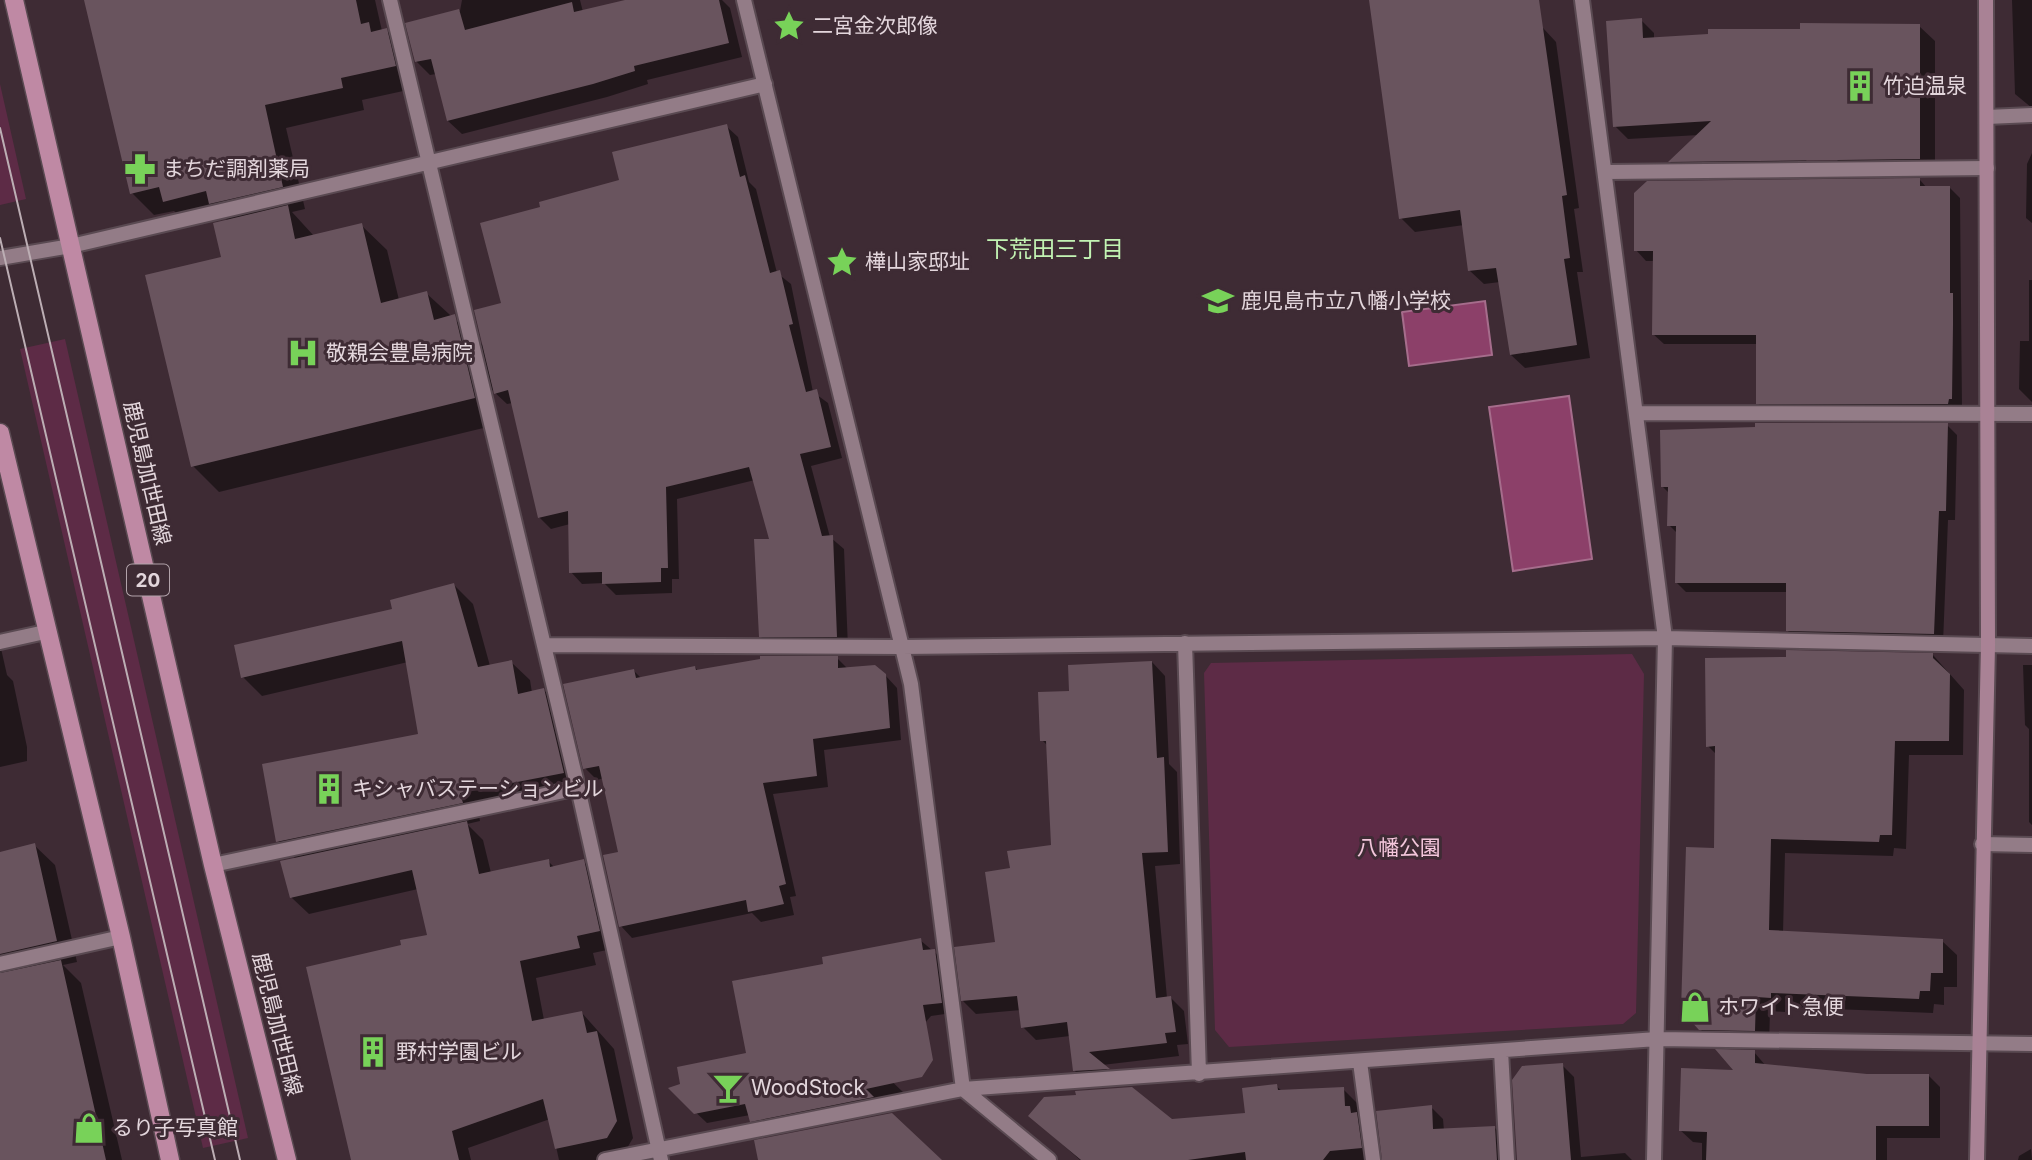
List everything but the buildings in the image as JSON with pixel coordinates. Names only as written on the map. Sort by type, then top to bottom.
[{"type":"main road","name":"鹿児島加世田線","points":[[14,0],[214,864],[287,1160]]},
{"type":"main road","points":[[0,433],[121,937],[170,1160]]},
{"type":"street","points":[[390,0],[578,788],[660,1154]]},
{"type":"street","points":[[744,0],[911,684],[963,1089],[1049,1160]]},
{"type":"street","points":[[1583,0],[1665,638],[1654,1160]]},
{"type":"street","points":[[1977,1160],[1987,645],[1986,0]]},
{"type":"street","points":[[0,258],[71,246],[765,84]]},
{"type":"street","points":[[1987,117],[2032,115]]},
{"type":"street","points":[[1607,172],[1987,168]]},
{"type":"street","points":[[1636,413],[2032,414]]},
{"type":"street","points":[[0,642],[46,632]]},
{"type":"street","points":[[544,645],[902,647],[1665,638],[2032,646]]},
{"type":"street","points":[[1185,643],[1199,1074]]},
{"type":"street","points":[[214,864],[578,788]]},
{"type":"street","points":[[1982,844],[2032,845]]},
{"type":"street","points":[[0,964],[121,937]]},
{"type":"street","points":[[605,1160],[660,1154],[963,1089],[1657,1039],[1978,1046],[2032,1044]]},
{"type":"street","points":[[1501,1051],[1507,1160]]},
{"type":"street","points":[[1360,1062],[1373,1160]]},
{"type":"green space","points":[[0,84],[26,199],[0,205]]},
{"type":"green space","points":[[65,339],[248,1138],[203,1148],[20,349]]},
{"type":"green space","name":"八幡公園","points":[[1632,654],[1644,674],[1636,1013],[1623,1024],[1229,1047],[1215,1030],[1204,673],[1211,663]]},
{"type":"shaded area","points":[[1485,301],[1492,355],[1409,366],[1402,312]]},
{"type":"shaded area","points":[[1569,396],[1592,559],[1513,571],[1489,407]]},
{"type":"tram line","points":[[0,128],[240,1160]]},
{"type":"tram line","points":[[0,238],[215,1160]]},
{"type":"place","name":"二宮金次郎像","points":[[789,26]]},
{"type":"place","name":"竹迫温泉","points":[[1860,86]]},
{"type":"place","name":"まちだ調剤薬局","points":[[140,169]]},
{"type":"place","name":"樺山家邸址","points":[[842,262]]},
{"type":"place","name":"鹿児島市立八幡小学校","points":[[1218,301]]},
{"type":"place","name":"敬親会豊島病院","points":[[303,353]]},
{"type":"place","name":"キシャバステーションビル","points":[[329,789]]},
{"type":"place","name":"ホワイト急便","points":[[1695,1007]]},
{"type":"place","name":"野村学園ビル","points":[[373,1052]]},
{"type":"place","name":"WoodStock","points":[[728,1088]]},
{"type":"place","name":"るり子写真館","points":[[89,1128]]},
{"type":"district","name":"下荒田三丁目","points":[[1055,249]]}]
